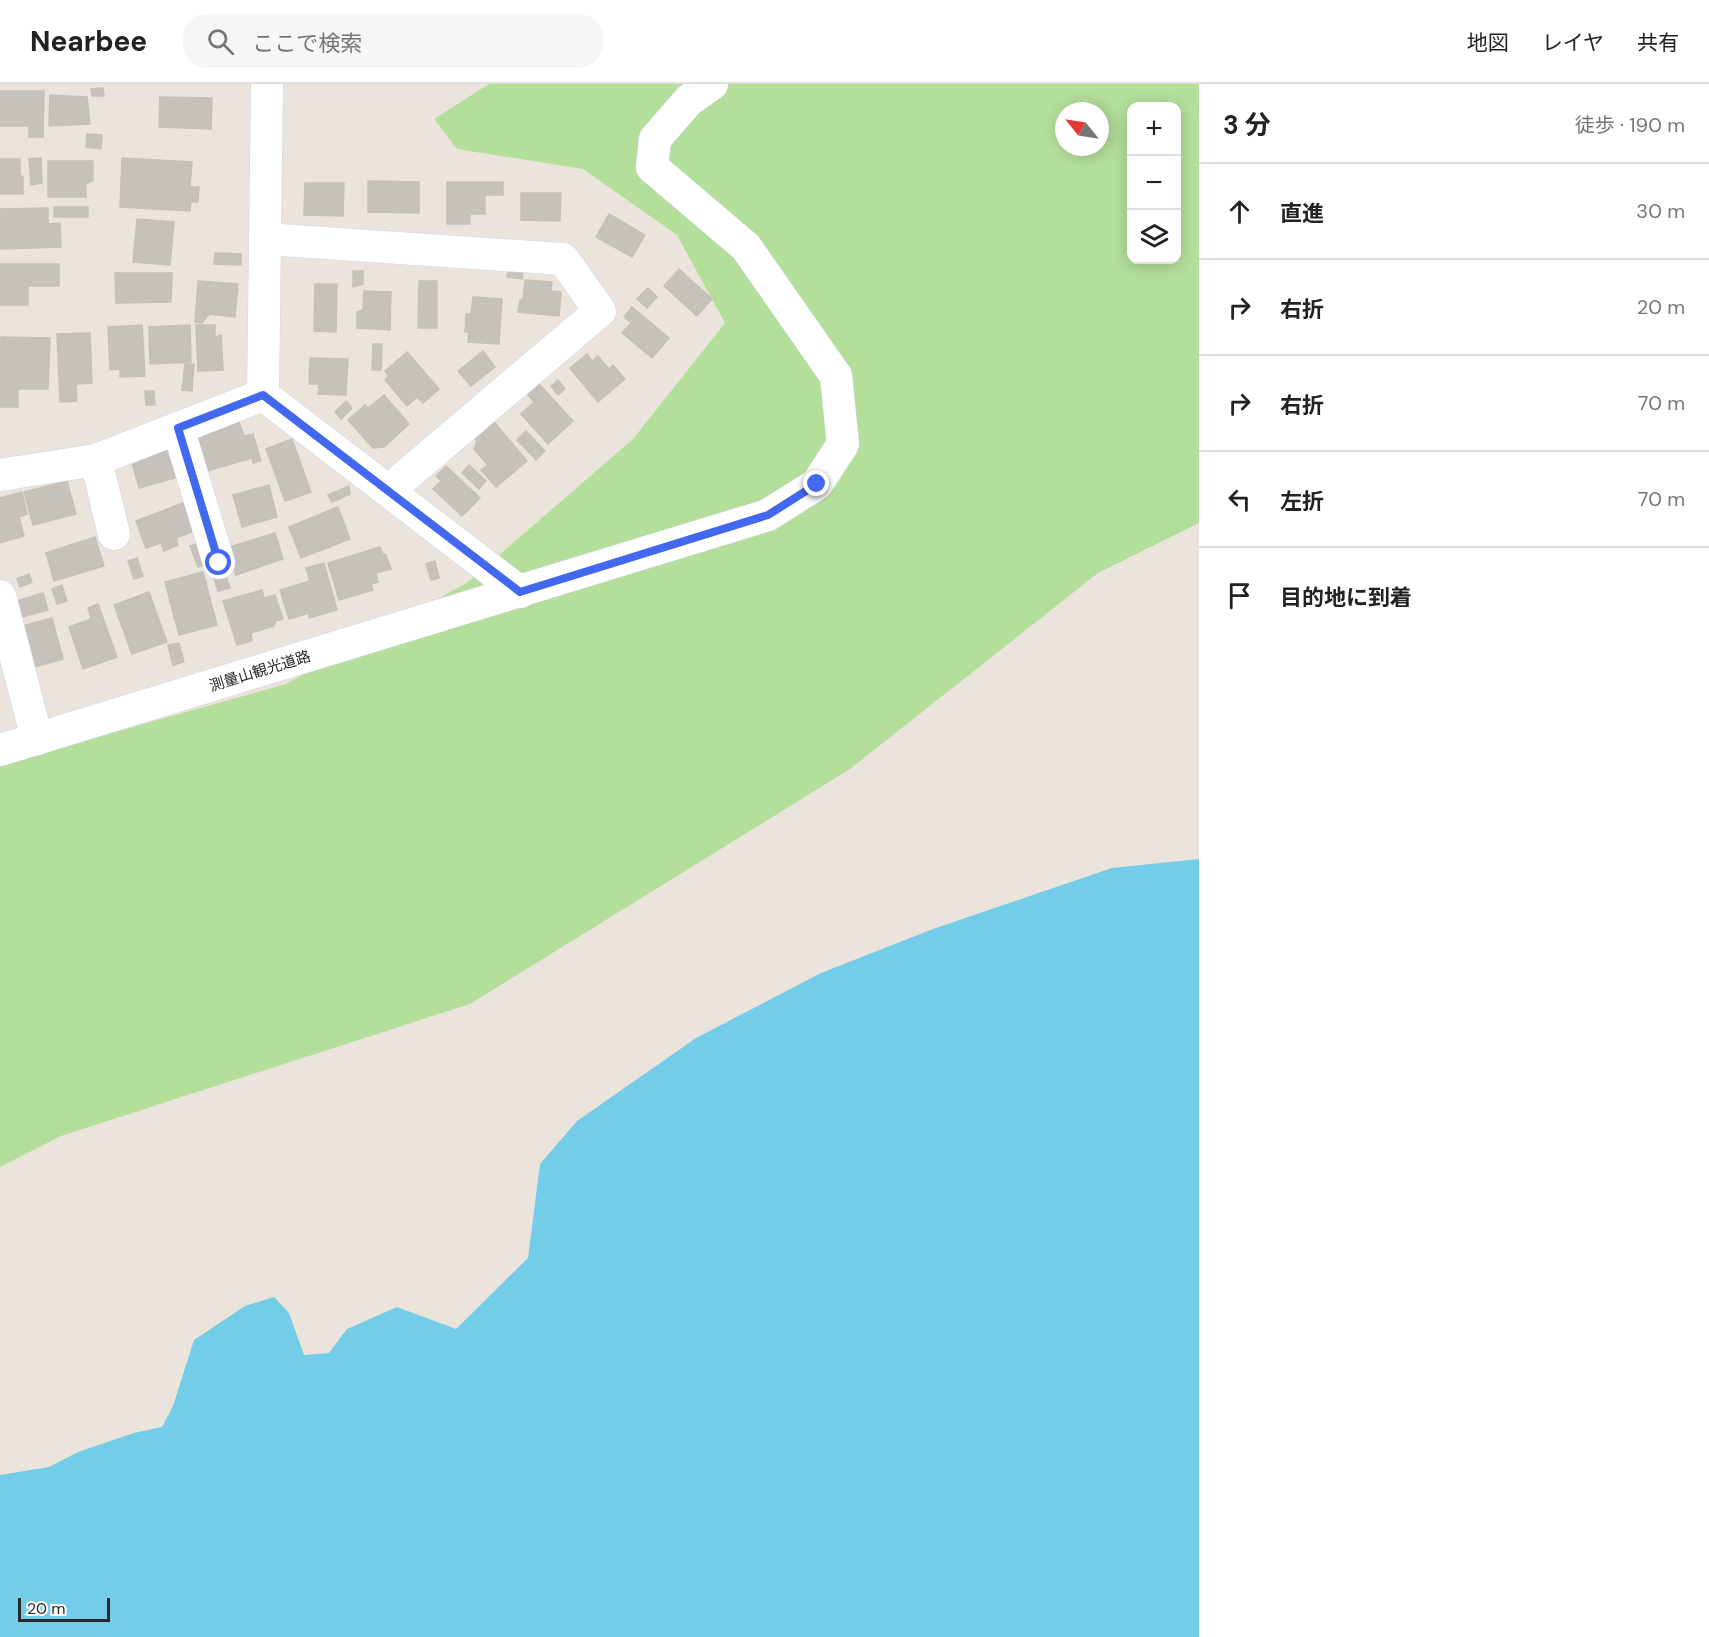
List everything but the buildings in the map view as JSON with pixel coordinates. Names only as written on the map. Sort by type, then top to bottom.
[{"type":"street","points":[[263,395],[267,84]]},
{"type":"street","name":"測量山観光道路","points":[[0,750],[768,515],[817,484],[843,444],[836,376],[746,247],[652,167],[655,139],[689,100],[712,84]]},
{"type":"street","points":[[265,239],[563,259],[600,311],[389,490]]},
{"type":"street","points":[[0,475],[96,460],[263,395]]},
{"type":"street","points":[[263,395],[520,592]]},
{"type":"street","points":[[178,428],[219,563]]},
{"type":"street","points":[[96,460],[114,534]]},
{"type":"street","points":[[0,596],[37,739]]},
{"type":"green space","points":[[489,84],[1199,84],[1199,523],[1098,573],[850,769],[470,1004],[61,1136],[0,1167],[0,764],[286,684],[468,582],[633,439],[725,323],[677,235],[583,169],[457,149],[434,119]]},
{"type":"water","points":[[1199,859],[1199,1637],[0,1637],[0,1475],[49,1467],[78,1452],[134,1433],[162,1427],[173,1406],[194,1340],[245,1306],[274,1297],[289,1313],[304,1355],[329,1353],[347,1329],[397,1307],[456,1329],[528,1258],[540,1164],[577,1121],[696,1038],[821,973],[933,929],[1112,868]]},
{"type":"route","points":[[219,563],[178,428],[263,395],[520,592],[768,515],[817,484]]}]
